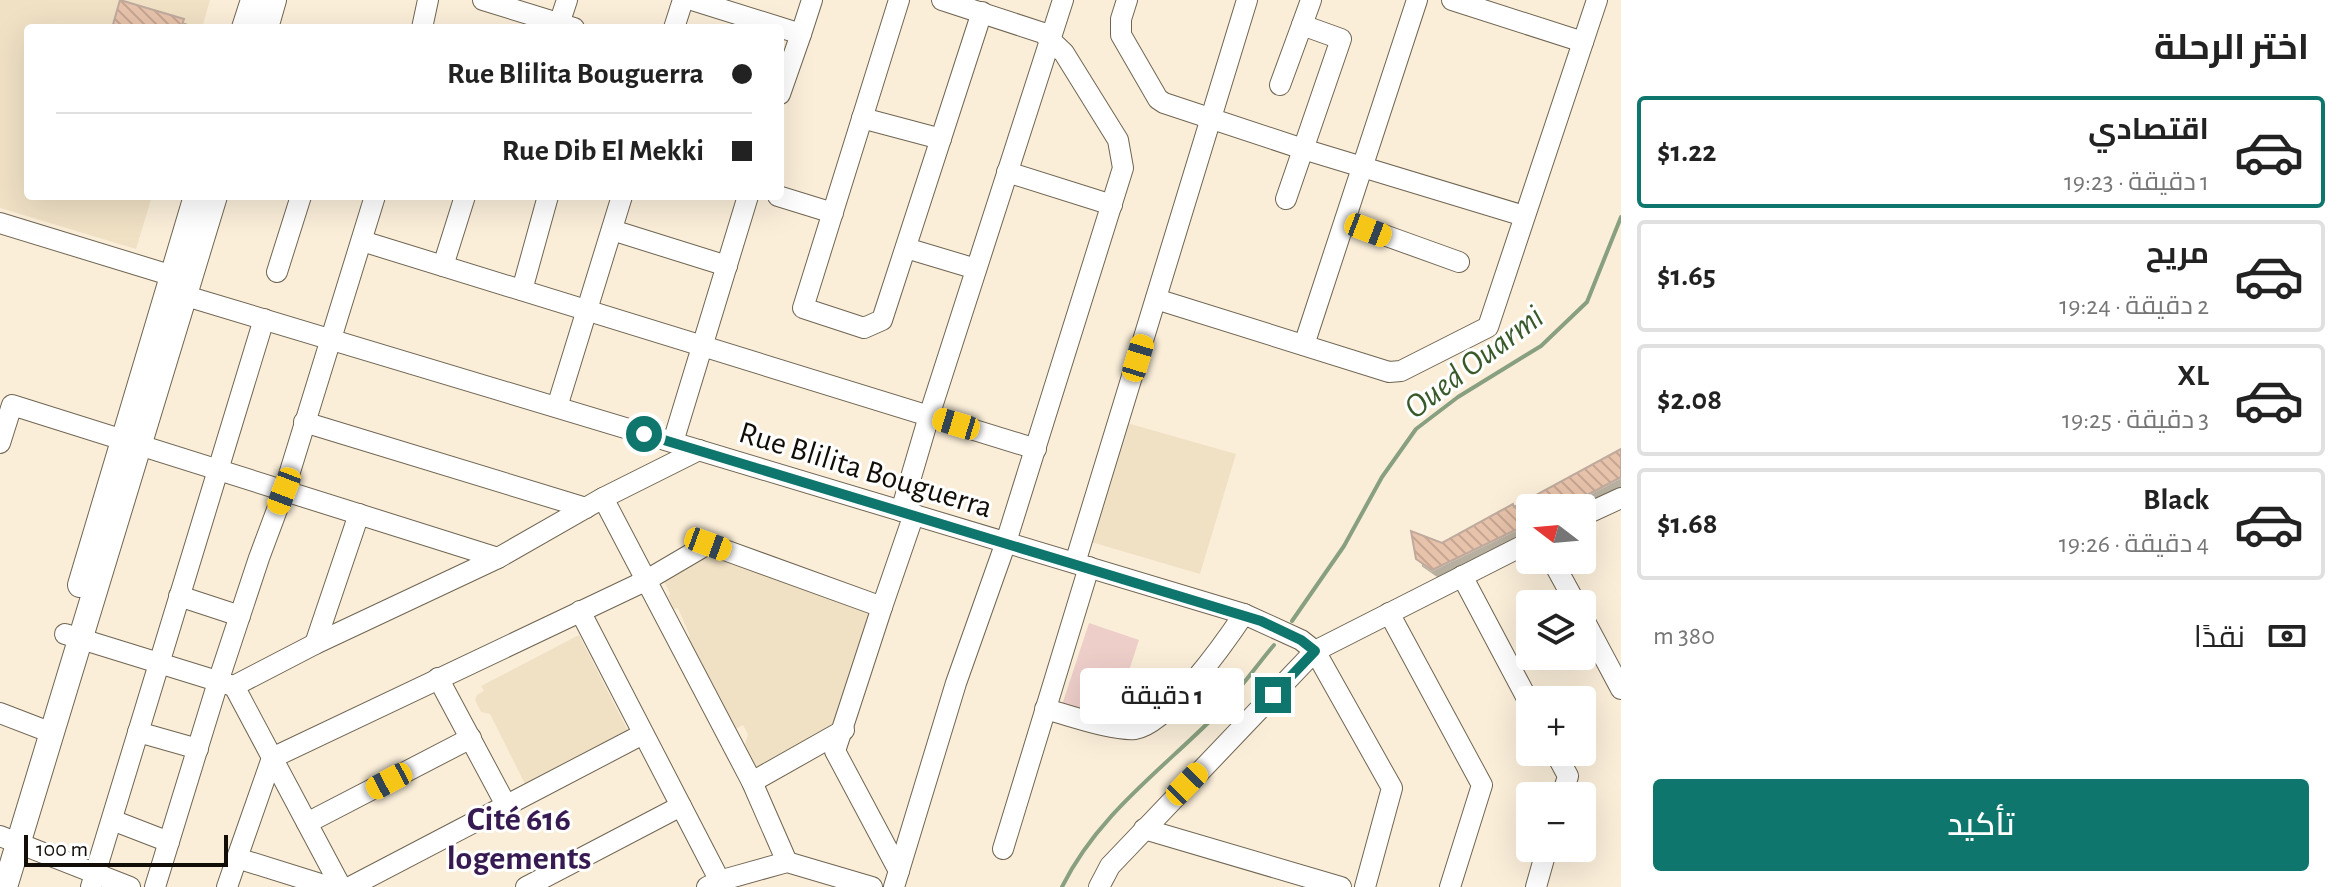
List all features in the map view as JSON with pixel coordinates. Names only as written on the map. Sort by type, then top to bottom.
[{"type":"main road","points":[[245,24],[253,0]]},
{"type":"main road","points":[[267,24],[274,0]]},
{"type":"main road","points":[[180,286],[195,200]]},
{"type":"main road","points":[[5,887],[6,841],[44,730],[180,286],[213,200]]},
{"type":"street","points":[[423,24],[428,0]]},
{"type":"street","points":[[483,0],[523,20],[552,24]]},
{"type":"street","points":[[566,24],[567,0]]},
{"type":"street","points":[[675,24],[683,0]]},
{"type":"street","points":[[692,0],[769,24]]},
{"type":"street","points":[[784,82],[812,0]]},
{"type":"street","points":[[899,0],[803,308],[864,328],[882,320],[982,12]]},
{"type":"street","points":[[896,879],[956,683],[1036,449],[1123,168],[1118,140],[1064,53],[1043,33],[942,0]]},
{"type":"street","points":[[896,879],[836,740],[882,607],[929,416],[1063,0]]},
{"type":"street","points":[[1127,0],[1121,19],[1121,35],[1158,99],[1164,103],[1524,216]]},
{"type":"street","points":[[1003,849],[1045,709],[1156,299],[1247,0]]},
{"type":"street","points":[[1280,85],[1311,0]]},
{"type":"street","points":[[1304,345],[1417,0]]},
{"type":"street","points":[[1452,0],[1583,42]]},
{"type":"street","points":[[1156,299],[1389,372],[1401,371],[1488,327],[1597,0]]},
{"type":"street","points":[[1286,199],[1341,39],[1302,25]]},
{"type":"street","points":[[784,29],[801,34]]},
{"type":"street","points":[[862,118],[941,139]]},
{"type":"street","points":[[1007,172],[1112,205]]},
{"type":"street","points":[[784,198],[833,213]]},
{"type":"street","points":[[277,272],[300,200]]},
{"type":"street","points":[[155,887],[198,749],[226,684],[240,616],[284,491],[374,200]]},
{"type":"street","points":[[443,266],[464,200]]},
{"type":"street","points":[[522,290],[547,200]]},
{"type":"street","points":[[557,407],[621,200]]},
{"type":"street","points":[[673,442],[747,200]]},
{"type":"street","points":[[1345,221],[1459,262]]},
{"type":"street","name":"Rue Blilita Bouguerra","points":[[0,223],[264,319],[1253,618],[1308,645]]},
{"type":"street","points":[[612,230],[727,266]]},
{"type":"street","points":[[362,241],[1036,449]]},
{"type":"street","points":[[906,248],[976,269]]},
{"type":"street","points":[[94,880],[264,319]]},
{"type":"street","points":[[0,443],[12,405],[498,558]]},
{"type":"street","points":[[304,422],[594,503],[645,581],[752,782],[787,862]]},
{"type":"street","points":[[72,636],[226,684],[498,558],[594,503],[699,450]]},
{"type":"street","points":[[1596,509],[1621,497]]},
{"type":"street","points":[[315,644],[359,514]]},
{"type":"street","points":[[227,887],[272,758],[645,581],[708,544],[882,607]]},
{"type":"street","points":[[1099,887],[1110,866],[1308,645],[1389,613],[1516,549]]},
{"type":"street","points":[[1462,576],[1520,686]]},
{"type":"street","points":[[179,596],[240,616]]},
{"type":"street","points":[[580,611],[681,806],[716,885],[787,862],[872,887]]},
{"type":"street","points":[[1389,613],[1482,785],[1450,887]]},
{"type":"street","points":[[1045,709],[1122,729],[1142,728],[1174,703],[1253,618]]},
{"type":"street","points":[[1596,642],[1621,689]]},
{"type":"street","points":[[1308,645],[1392,788],[1365,887]]},
{"type":"street","points":[[438,678],[506,805]]},
{"type":"street","points":[[226,684],[272,758],[341,887]]},
{"type":"street","points":[[0,713],[44,730]]},
{"type":"street","points":[[138,732],[198,749]]},
{"type":"street","points":[[350,887],[643,734]]},
{"type":"street","points":[[307,823],[471,738]]},
{"type":"street","points":[[752,782],[836,740]]},
{"type":"street","points":[[526,887],[549,881],[681,806]]},
{"type":"street","points":[[112,820],[169,842]]},
{"type":"street","points":[[1144,829],[1341,887]]},
{"type":"street","points":[[6,841],[94,880],[130,887]]},
{"type":"street","points":[[237,858],[330,887]]},
{"type":"street","points":[[1536,887],[1543,862]]},
{"type":"shaded area","points":[[0,0],[210,0],[203,24],[24,24],[24,200],[151,200],[136,249],[0,208]]},
{"type":"shaded area","points":[[1127,423],[1236,454],[1200,574],[1091,542]]},
{"type":"shaded area","points":[[707,552],[878,605],[839,723],[755,769],[745,744],[748,734],[743,725],[730,732],[681,643],[690,636],[678,608],[674,609],[665,583],[659,578]]},
{"type":"shaded area","points":[[1089,623],[1139,640],[1112,722],[1062,705]]},
{"type":"shaded area","points":[[579,635],[628,731],[527,788],[490,714],[481,712],[475,700],[484,691],[481,686]]},
{"type":"building","points":[[120,0],[184,19],[182,24],[113,24]]},
{"type":"building","points":[[1621,449],[1621,477],[1589,494],[1538,494]]},
{"type":"building","points":[[1513,504],[1516,530],[1432,570],[1416,559],[1411,531],[1442,543]]},
{"type":"waterway","name":"Oued Ouarmi","points":[[1292,621],[1344,546],[1382,477],[1416,429],[1458,397],[1541,346],[1587,302],[1621,217]]},
{"type":"waterway","name":"Oued Ouarmi","points":[[1062,887],[1076,862],[1110,818],[1219,712],[1274,645]]},
{"type":"district","name":"Cité 616 logements","points":[[519,838]]},
{"type":"route","points":[[644,434],[1261,621],[1301,640],[1315,651],[1273,695]]}]
